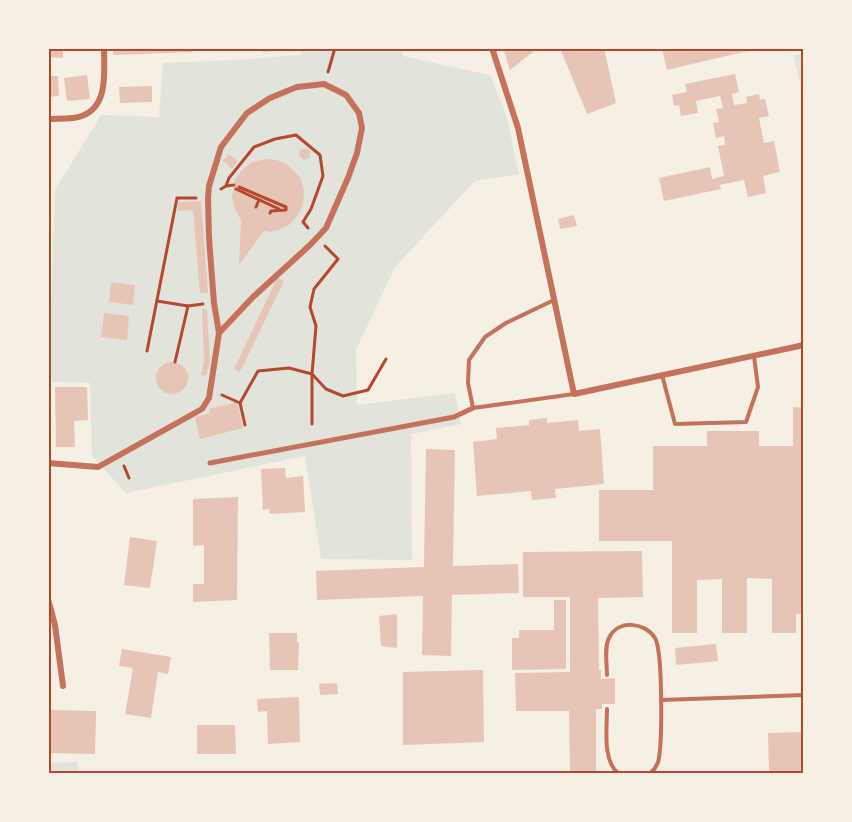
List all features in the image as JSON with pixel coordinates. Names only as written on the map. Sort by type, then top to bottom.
[{"type":"street","points":[[48,119],[79,117],[92,111],[104,90],[104,48]]},
{"type":"street","points":[[492,48],[518,128],[574,394],[804,345]]},
{"type":"street","points":[[48,463],[98,467],[202,410],[209,398],[219,333],[214,303],[208,198],[209,186],[221,147],[247,113],[270,98],[297,87],[324,84],[346,95],[359,113],[362,128],[357,153],[348,178],[326,228],[253,297],[219,333]]},
{"type":"street","points":[[210,463],[454,417],[472,408]]},
{"type":"street","points":[[48,599],[55,625],[63,686]]},
{"type":"lane","points":[[555,300],[506,323],[485,337],[469,360],[468,383],[472,408],[574,394]]},
{"type":"lane","points":[[662,375],[675,423],[746,422],[758,387],[754,356]]},
{"type":"lane","points":[[607,675],[607,644],[612,633],[619,628],[634,624],[649,631],[657,642],[660,658],[661,700],[659,757],[657,767],[650,774]]},
{"type":"lane","points":[[661,700],[804,695]]},
{"type":"lane","points":[[607,709],[607,750],[613,770],[618,774]]},
{"type":"path","points":[[324,84],[335,48]]},
{"type":"path","points":[[147,351],[177,198],[208,198],[226,186],[229,178],[254,147],[275,139],[296,135],[320,155],[323,176],[311,209],[303,222],[316,238]]},
{"type":"path","points":[[226,186],[236,187],[286,207],[286,210],[270,213]]},
{"type":"path","points":[[236,187],[281,210]]},
{"type":"path","points":[[256,207],[259,200]]},
{"type":"path","points":[[312,424],[312,374],[316,326],[310,307],[314,289],[338,260],[326,248]]},
{"type":"path","points":[[157,301],[188,306],[214,303]]},
{"type":"path","points":[[175,362],[188,306]]},
{"type":"path","points":[[245,425],[240,403],[258,371],[289,368],[312,374],[326,389],[343,396],[368,390],[386,359]]},
{"type":"path","points":[[210,389],[240,403]]},
{"type":"shaded area","points":[[301,48],[401,48],[403,56],[490,75],[507,117],[519,174],[475,181],[395,267],[356,350],[357,405],[455,393],[461,424],[411,434],[412,560],[321,559],[305,456],[126,493],[92,456],[90,383],[48,382],[55,190],[101,115],[159,117],[163,63],[301,55]]},
{"type":"shaded area","points":[[804,54],[804,103],[794,55]]},
{"type":"shaded area","points":[[78,762],[77,774],[48,774],[48,763]]},
{"type":"building","points":[[48,48],[63,48],[63,58],[48,57]]},
{"type":"building","points":[[113,48],[192,48],[192,52],[113,55]]},
{"type":"building","points":[[263,48],[274,48],[274,51],[263,52]]},
{"type":"building","points":[[503,48],[538,48],[510,70]]},
{"type":"building","points":[[560,48],[604,48],[616,103],[587,114]]},
{"type":"building","points":[[662,48],[756,48],[756,49],[667,70]]},
{"type":"building","points":[[735,74],[739,92],[732,94],[734,105],[747,103],[746,97],[759,94],[760,100],[765,99],[769,116],[759,118],[764,143],[774,141],[780,172],[763,176],[766,193],[748,197],[744,180],[720,185],[721,189],[664,201],[659,178],[710,167],[712,179],[724,176],[718,146],[725,145],[724,136],[716,138],[713,123],[719,122],[716,109],[723,108],[720,96],[696,101],[698,113],[681,116],[679,105],[674,106],[672,95],[687,92],[685,84]]},
{"type":"building","points":[[87,75],[90,99],[67,101],[64,78]]},
{"type":"building","points":[[48,76],[58,76],[59,96],[48,97]]},
{"type":"building","points":[[152,86],[152,102],[120,103],[119,87]]},
{"type":"building","points":[[306,148],[310,151],[310,157],[304,160],[299,156],[300,150]]},
{"type":"building","points":[[229,154],[238,161],[232,169],[223,161]]},
{"type":"building","points":[[265,159],[277,160],[288,165],[300,177],[304,190],[303,204],[298,215],[289,225],[270,232],[264,231],[239,265],[241,220],[232,197],[235,179],[252,162]]},
{"type":"building","points":[[201,201],[208,293],[200,293],[193,210],[178,211],[178,202]]},
{"type":"building","points":[[574,215],[577,226],[560,229],[558,219]]},
{"type":"building","points":[[277,278],[284,281],[240,372],[234,369]]},
{"type":"building","points":[[111,282],[135,285],[133,305],[109,302]]},
{"type":"building","points":[[202,309],[207,309],[210,362],[206,376],[201,375],[204,361]]},
{"type":"building","points":[[104,313],[129,316],[127,340],[101,337]]},
{"type":"building","points":[[172,362],[184,366],[188,378],[184,390],[172,394],[160,390],[156,378],[160,366]]},
{"type":"building","points":[[55,387],[87,387],[88,420],[74,421],[75,447],[56,447]]},
{"type":"building","points":[[237,402],[243,428],[200,439],[195,417],[210,413],[209,409]]},
{"type":"building","points":[[793,407],[804,408],[804,614],[796,614],[796,633],[772,633],[772,579],[747,578],[747,633],[722,633],[722,579],[697,580],[697,633],[672,633],[672,541],[599,541],[599,490],[653,490],[653,446],[707,446],[707,431],[759,431],[759,446],[793,446]]},
{"type":"building","points":[[547,418],[547,423],[578,420],[579,431],[600,429],[604,484],[555,489],[556,498],[532,500],[531,491],[477,496],[473,442],[497,439],[496,428],[529,425],[529,420]]},
{"type":"building","points":[[426,449],[455,450],[453,566],[518,564],[519,593],[452,595],[451,656],[422,655],[423,596],[317,600],[316,571],[424,567]]},
{"type":"building","points":[[285,468],[286,478],[303,476],[305,512],[270,514],[269,509],[263,510],[261,469]]},
{"type":"building","points":[[238,497],[237,600],[193,602],[193,584],[204,584],[204,545],[193,546],[193,499]]},
{"type":"building","points":[[130,537],[157,541],[150,588],[124,585]]},
{"type":"building","points":[[642,551],[643,597],[598,598],[599,670],[601,670],[601,679],[615,678],[615,704],[602,704],[602,709],[596,709],[596,774],[570,774],[569,711],[516,711],[515,673],[570,672],[570,597],[523,597],[523,552]]},
{"type":"building","points":[[554,600],[566,600],[566,669],[512,670],[512,638],[519,638],[519,630],[554,630]]},
{"type":"building","points":[[397,614],[397,648],[381,646],[379,616]]},
{"type":"building","points":[[269,633],[297,633],[298,670],[270,670]]},
{"type":"building","points":[[716,644],[718,661],[676,665],[675,648]]},
{"type":"building","points":[[122,649],[171,657],[168,674],[158,672],[151,718],[125,714],[133,668],[119,666]]},
{"type":"building","points":[[483,670],[484,742],[403,745],[403,672]]},
{"type":"building","points":[[337,683],[338,694],[320,695],[319,684]]},
{"type":"building","points":[[299,697],[300,742],[268,744],[267,711],[258,712],[257,699]]},
{"type":"building","points":[[48,710],[96,711],[95,754],[48,753]]},
{"type":"building","points":[[197,725],[235,725],[236,754],[197,754]]},
{"type":"building","points":[[804,732],[804,774],[769,771],[768,733]]}]
